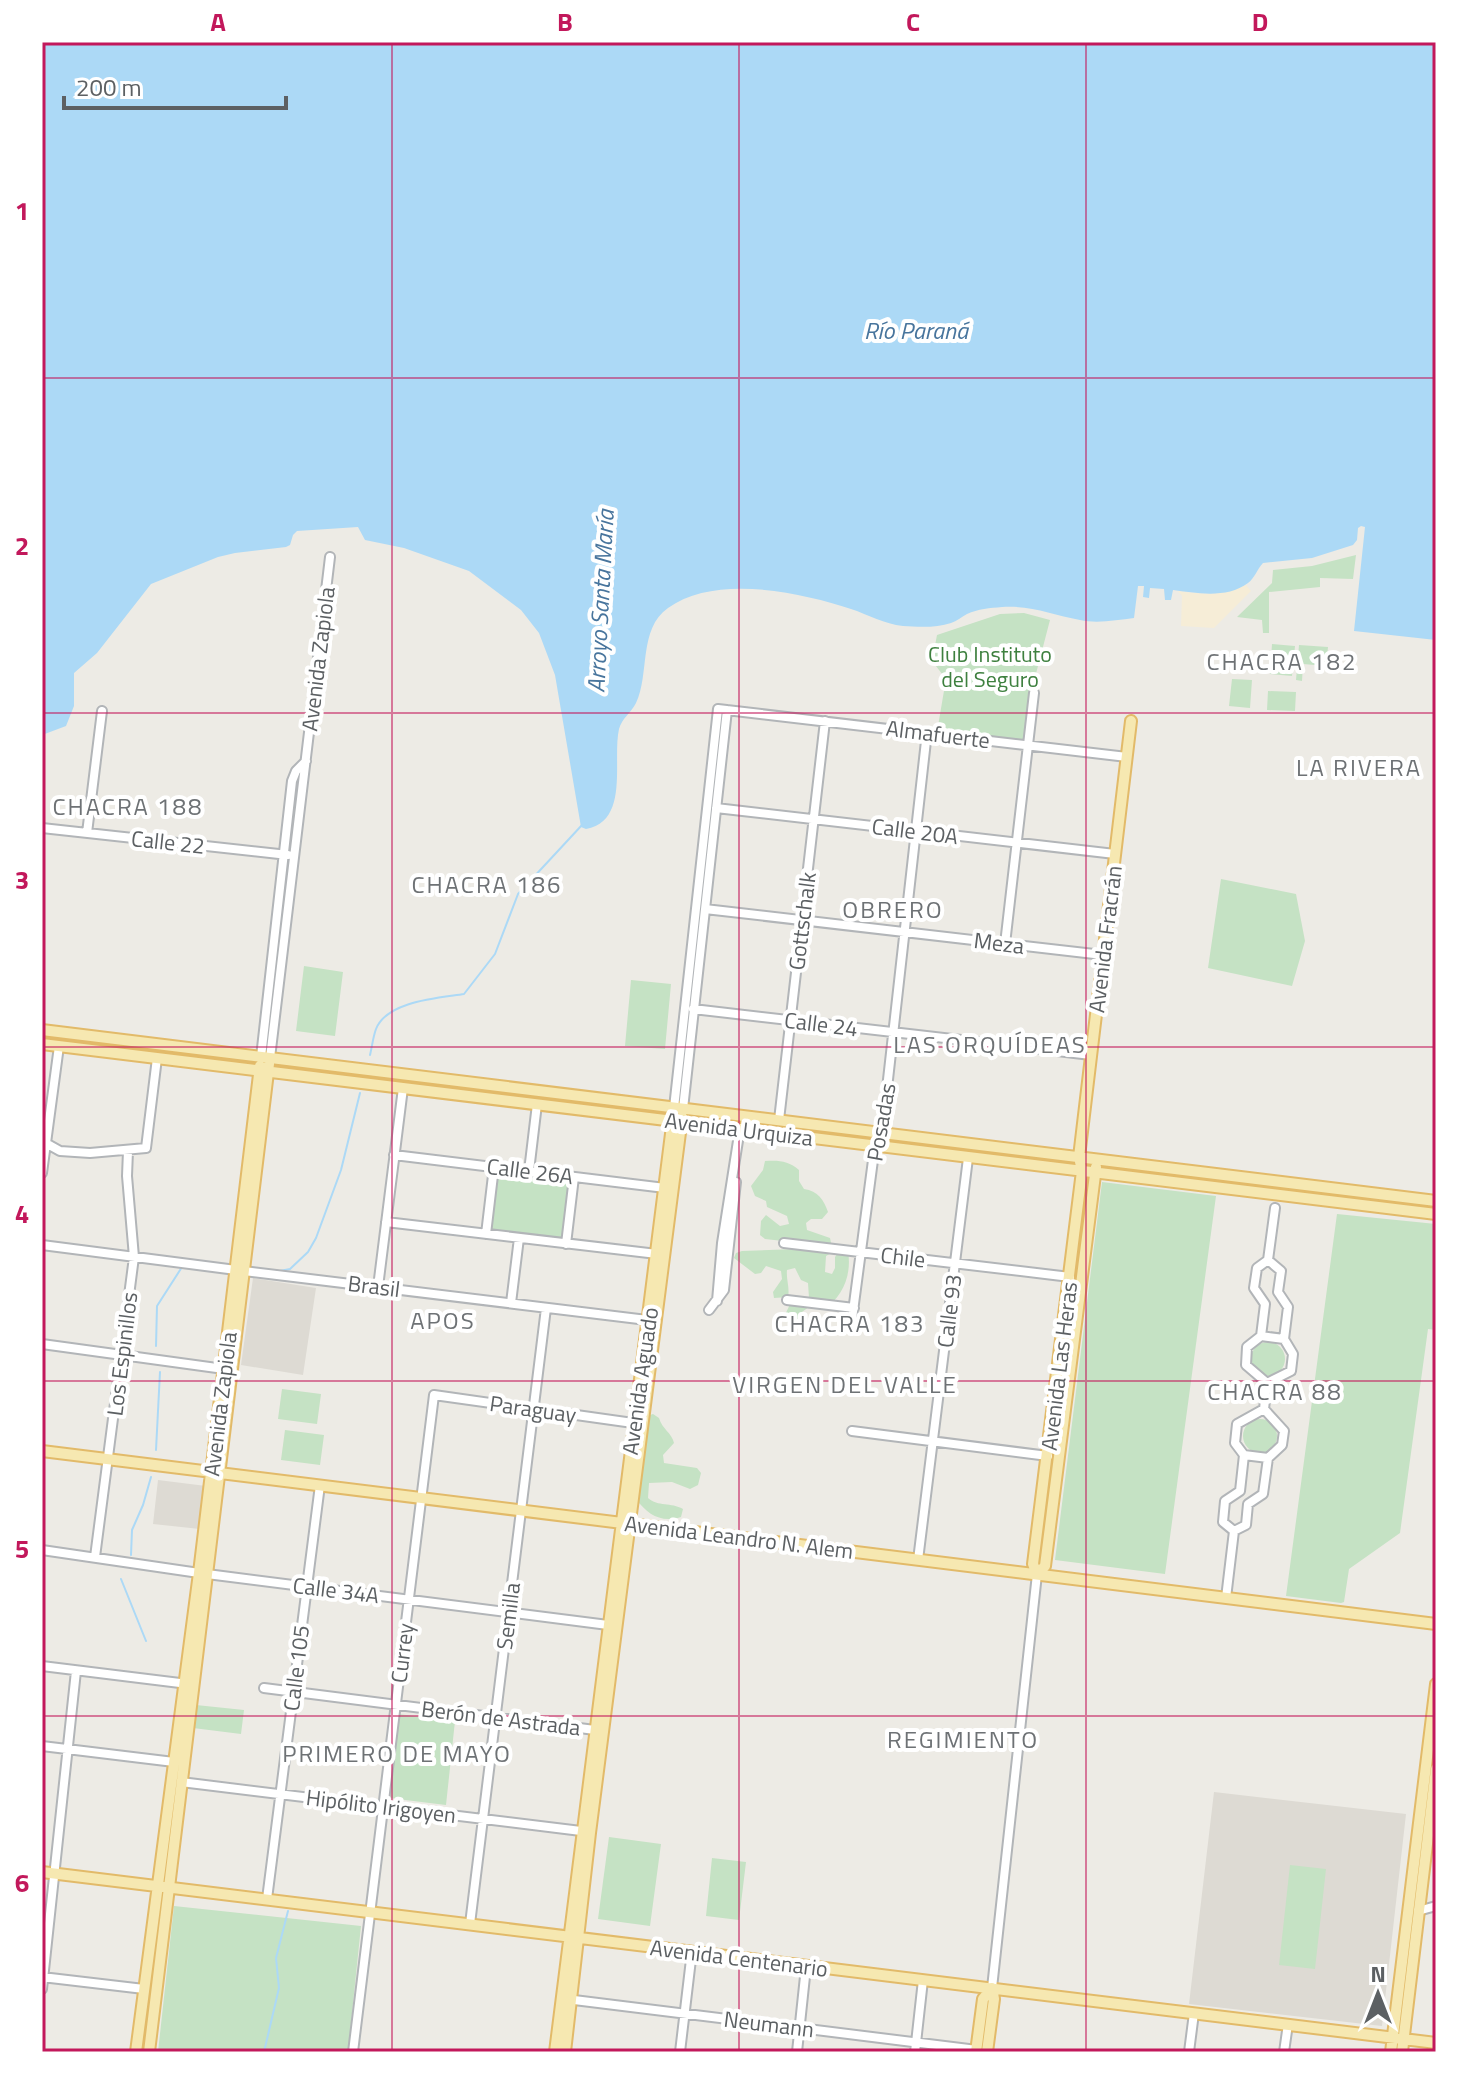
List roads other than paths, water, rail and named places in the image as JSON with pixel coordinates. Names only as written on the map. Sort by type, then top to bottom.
[{"type":"main road","name":"Avenida Fracrán","points":[[1079,1157],[1131,721]]},
{"type":"main road","name":"Avenida Urquiza","points":[[42,1030],[1436,1201]]},
{"type":"main road","name":"Avenida Urquiza","points":[[42,1044],[1436,1214]]},
{"type":"main road","name":"Avenida Zapiola","points":[[149,2052],[174,1762],[203,1573],[265,1057]]},
{"type":"main road","name":"Avenida Aguado","points":[[573,1937],[678,1108]]},
{"type":"main road","name":"Avenida Aguado","points":[[565,2052],[581,1831],[608,1625],[626,1523],[633,1423],[677,1121]]},
{"type":"main road","name":"Avenida Las Heras","points":[[1079,1157],[1082,1171],[1033,1564],[1037,1574],[1045,1566],[1096,1160]]},
{"type":"main road","name":"Avenida Zapiola","points":[[215,1472],[224,1369],[240,1270]]},
{"type":"main road","name":"Avenida Leandro N. Alem","points":[[42,1451],[1436,1624]]},
{"type":"main road","name":"Avenida Zapiola","points":[[136,2052],[144,1989],[181,1782],[188,1684]]},
{"type":"main road","points":[[1402,2052],[1397,2038],[1436,1684]]},
{"type":"main road","points":[[1391,2052],[1397,2038],[1418,1911],[1436,1769]]},
{"type":"main road","name":"Avenida Centenario","points":[[42,1872],[1436,2043]]},
{"type":"main road","name":"Avenida Las Heras","points":[[980,2051],[983,1999],[992,1988]]},
{"type":"main road","name":"Avenida Aguado","points":[[555,2052],[567,1999]]},
{"type":"street","name":"Avenida Zapiola","points":[[265,1057],[295,856],[330,557]]},
{"type":"street","points":[[1005,944],[1034,693]]},
{"type":"street","name":"Almafuerte","points":[[727,710],[1127,757]]},
{"type":"street","name":"Avenida Aguado","points":[[678,1108],[693,1009],[727,710]]},
{"type":"street","name":"Avenida Aguado","points":[[678,1108],[727,710]]},
{"type":"street","points":[[87,833],[102,711]]},
{"type":"street","name":"Gottschalk","points":[[779,1120],[825,721]]},
{"type":"street","name":"Posadas","points":[[852,1319],[875,1145],[882,1133],[927,732]]},
{"type":"street","name":"Avenida Zapiola","points":[[265,1057],[292,781],[296,771],[306,761]]},
{"type":"street","name":"Calle 20A","points":[[716,808],[1115,854]]},
{"type":"street","name":"Calle 22","points":[[42,828],[295,856]]},
{"type":"street","name":"Meza","points":[[705,909],[1103,955]]},
{"type":"street","name":"Calle 24","points":[[693,1009],[1091,1055]]},
{"type":"street","points":[[42,1173],[59,1046]]},
{"type":"street","points":[[44,1142],[60,1151],[90,1153],[146,1148],[157,1058]]},
{"type":"street","points":[[378,1287],[403,1088]]},
{"type":"street","points":[[529,1171],[537,1104]]},
{"type":"street","points":[[709,1310],[717,1301],[740,1128]]},
{"type":"street","name":"Los Espinillos","points":[[95,1557],[134,1257],[127,1176],[128,1151]]},
{"type":"street","name":"Calle 26A","points":[[394,1155],[665,1188]]},
{"type":"street","name":"Calle 93","points":[[918,1560],[968,1158]]},
{"type":"street","points":[[486,1234],[494,1167]]},
{"type":"street","points":[[566,1244],[574,1177]]},
{"type":"street","points":[[1265,1304],[1254,1288],[1257,1268],[1268,1260],[1275,1208]]},
{"type":"street","points":[[386,1222],[657,1254]]},
{"type":"street","points":[[511,1303],[519,1238]]},
{"type":"street","name":"Chile","points":[[784,1243],[1070,1277]]},
{"type":"street","name":"Brasil","points":[[42,1245],[647,1320]]},
{"type":"street","points":[[1267,1383],[1246,1365],[1247,1347],[1261,1336],[1265,1304],[1278,1292],[1281,1271],[1268,1260]]},
{"type":"street","points":[[1267,1383],[1291,1371],[1293,1354],[1284,1339],[1288,1307],[1278,1292]]},
{"type":"street","points":[[787,1300],[854,1308]]},
{"type":"street","name":"Semilla","points":[[470,1924],[546,1308]]},
{"type":"street","points":[[1261,1336],[1284,1339]]},
{"type":"street","points":[[42,1344],[224,1369]]},
{"type":"street","points":[[1248,1504],[1263,1494],[1268,1458],[1282,1445],[1284,1431],[1264,1409],[1267,1383]]},
{"type":"street","name":"Paraguay","points":[[434,1395],[633,1423]]},
{"type":"street","name":"Currey","points":[[353,2052],[434,1395]]},
{"type":"street","points":[[1234,1531],[1246,1525],[1248,1504],[1240,1491],[1244,1455],[1235,1443],[1237,1424],[1264,1409]]},
{"type":"street","points":[[852,1431],[1048,1456]]},
{"type":"street","points":[[1244,1455],[1268,1458]]},
{"type":"street","name":"Calle 105","points":[[267,1899],[320,1485]]},
{"type":"street","points":[[1234,1531],[1223,1522],[1225,1501],[1240,1491]]},
{"type":"street","points":[[1226,1598],[1234,1531]]},
{"type":"street","name":"Calle 34A","points":[[42,1550],[608,1625]]},
{"type":"street","name":"Avenida Las Heras","points":[[992,1988],[1037,1574]]},
{"type":"street","points":[[42,1666],[188,1684]]},
{"type":"street","points":[[42,1989],[76,1671]]},
{"type":"street","name":"Berón de Astrada","points":[[264,1688],[595,1730]]},
{"type":"street","points":[[42,1746],[174,1762]]},
{"type":"street","name":"Hipólito Irigoyen","points":[[181,1782],[581,1831]]},
{"type":"street","points":[[1418,1911],[1436,1906]]},
{"type":"street","points":[[680,2052],[692,1951]]},
{"type":"street","points":[[797,2052],[806,1967]]},
{"type":"street","points":[[43,1977],[144,1989]]},
{"type":"street","points":[[915,2047],[923,1980]]},
{"type":"street","name":"Neumann","points":[[567,1999],[799,2028],[915,2047],[980,2051]]},
{"type":"street","points":[[1189,2052],[1194,2013]]},
{"type":"street","points":[[1284,2052],[1288,2024]]},
{"type":"water","name":"Río Paraná","points":[[42,42],[1436,42],[1436,640],[1354,631],[1365,527],[1361,526],[1353,545],[1312,558],[1263,563],[1250,581],[1231,591],[1211,594],[1173,590],[1171,600],[1165,600],[1164,589],[1150,588],[1149,598],[1143,597],[1144,586],[1138,586],[1134,618],[1114,621],[1087,621],[1032,609],[1002,607],[975,611],[946,625],[903,626],[783,592],[758,589],[709,591],[668,608],[652,628],[640,691],[619,729],[614,802],[600,824],[586,829],[581,827],[555,675],[539,633],[521,610],[469,571],[404,548],[365,540],[358,527],[297,531],[286,547],[218,557],[151,584],[97,653],[74,673],[74,706],[66,726],[42,735]]},
{"type":"waterway","name":"Arroyo Santa María","points":[[370,1055],[376,1029],[391,1012],[414,1002],[464,994],[495,954],[518,894],[582,825]]},
{"type":"waterway","name":"Arroyo Santa María","points":[[280,1271],[290,1269],[308,1252],[316,1238],[341,1170],[360,1093]]},
{"type":"waterway","name":"Arroyo Santa María","points":[[156,1346],[157,1306],[182,1267]]},
{"type":"waterway","name":"Arroyo Santa María","points":[[156,1450],[160,1372]]},
{"type":"waterway","name":"Arroyo Santa María","points":[[131,1555],[132,1530],[151,1477]]},
{"type":"waterway","name":"Arroyo Santa María","points":[[121,1579],[146,1641]]},
{"type":"waterway","name":"Arroyo Santa María","points":[[264,2052],[279,1988],[276,1958],[288,1911]]},
{"type":"district","name":"CHACRA 182","points":[[1282,661]]},
{"type":"district","name":"LA RIVERA","points":[[1359,767]]},
{"type":"district","name":"CHACRA 188","points":[[128,806]]},
{"type":"district","name":"CHACRA 186","points":[[487,884]]},
{"type":"district","name":"OBRERO","points":[[893,909]]},
{"type":"district","name":"LAS ORQUÍDEAS","points":[[990,1044]]},
{"type":"district","name":"APOS","points":[[443,1320]]},
{"type":"district","name":"CHACRA 183","points":[[850,1323]]},
{"type":"district","name":"VIRGEN DEL VALLE","points":[[845,1384]]},
{"type":"district","name":"CHACRA 88","points":[[1275,1391]]},
{"type":"district","name":"REGIMIENTO","points":[[963,1739]]},
{"type":"district","name":"PRIMERO DE MAYO","points":[[397,1753]]},
{"type":"park label","name":"Club Instituto del Seguro","points":[[990,666]]}]
